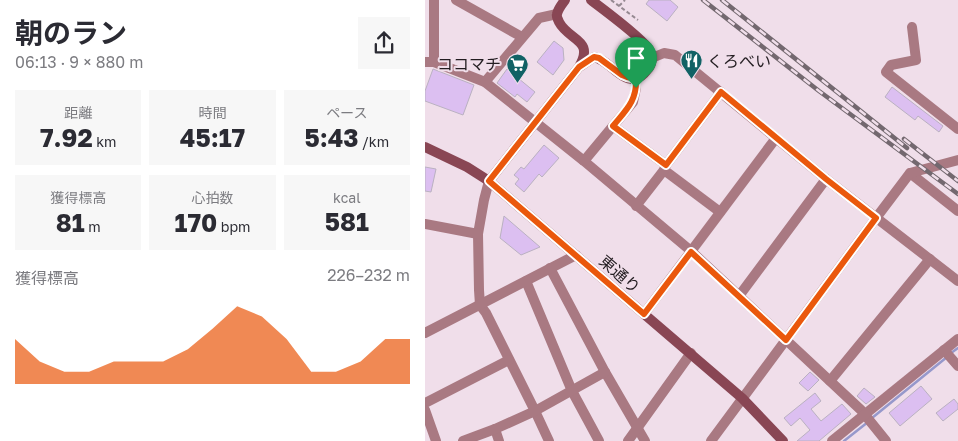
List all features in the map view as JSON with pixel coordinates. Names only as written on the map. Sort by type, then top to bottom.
[{"type":"street","points":[[434,0],[429,62],[485,82],[584,161],[691,252],[739,296],[865,415],[886,441]]},
{"type":"street","points":[[456,0],[522,37]]},
{"type":"street","points":[[549,441],[480,304],[478,234],[489,181],[584,59],[585,48],[582,43],[560,24],[557,14],[565,0]]},
{"type":"street","points":[[579,67],[594,57],[599,58],[622,75],[636,79],[642,76],[650,66],[652,58],[650,50],[640,40],[591,0]]},
{"type":"street","points":[[485,82],[539,18],[557,14]]},
{"type":"street","points":[[912,27],[915,60],[891,65],[886,72],[958,129]]},
{"type":"street","points":[[652,58],[664,53],[675,55],[826,179],[958,280]]},
{"type":"street","points":[[584,161],[633,102],[636,79]]},
{"type":"street","points":[[636,206],[721,92]]},
{"type":"street","points":[[613,126],[720,212]]},
{"type":"street","points":[[644,314],[776,138]]},
{"type":"street","name":"東通り","points":[[425,147],[467,167],[489,181],[742,398],[783,441]]},
{"type":"street","points":[[711,441],[910,173],[958,160]]},
{"type":"street","points":[[910,173],[958,211]]},
{"type":"street","points":[[739,296],[826,179]]},
{"type":"street","points":[[425,224],[478,234]]},
{"type":"street","points":[[425,333],[575,255]]},
{"type":"street","points":[[830,381],[930,259]]},
{"type":"street","points":[[550,268],[605,372],[645,441]]},
{"type":"street","points":[[526,281],[572,391],[599,441]]},
{"type":"street","points":[[832,441],[958,339]]},
{"type":"street","points":[[944,350],[958,366]]},
{"type":"street","points":[[628,441],[691,354]]},
{"type":"street","points":[[425,403],[509,360]]},
{"type":"street","points":[[463,441],[535,411],[605,372]]},
{"type":"street","points":[[425,410],[436,441]]},
{"type":"street","points":[[495,429],[499,441]]},
{"type":"path","points":[[611,0],[638,20]]},
{"type":"path","points":[[619,6],[625,0]]},
{"type":"building","points":[[649,0],[670,0],[678,7],[667,21],[646,4]]},
{"type":"building","points":[[554,41],[563,48],[564,60],[553,75],[537,62]]},
{"type":"building","points":[[433,69],[474,85],[463,115],[425,101],[425,91]]},
{"type":"building","points":[[507,69],[535,92],[527,102],[517,94],[515,97],[497,83]]},
{"type":"building","points":[[892,87],[943,126],[939,132],[918,116],[915,120],[885,97]]},
{"type":"building","points":[[544,145],[559,158],[542,177],[539,174],[524,192],[515,184],[519,179],[514,175],[521,167],[524,169]]},
{"type":"building","points":[[425,167],[436,169],[431,192],[425,191]]},
{"type":"building","points":[[504,216],[540,247],[521,255],[500,238]]},
{"type":"building","points":[[810,372],[819,380],[808,391],[799,383]]},
{"type":"building","points":[[921,386],[932,399],[900,426],[889,413]]},
{"type":"building","points":[[864,388],[875,397],[866,404],[857,396]]},
{"type":"building","points":[[815,393],[821,401],[811,409],[821,421],[842,404],[851,414],[819,441],[797,441],[810,430],[800,418],[791,426],[784,418]]},
{"type":"building","points":[[954,399],[958,404],[958,409],[943,421],[936,413]]},
{"type":"waterway","points":[[951,353],[958,348]]},
{"type":"waterway","points":[[872,418],[947,357]]},
{"type":"waterway","points":[[844,441],[868,422]]},
{"type":"railway","points":[[703,0],[819,91],[958,194]]},
{"type":"railway","points":[[722,0],[907,148]]},
{"type":"railway","points":[[904,139],[958,181]]},
{"type":"place","name":"くろべい","points":[[691,80]]},
{"type":"place","name":"ココマチ","points":[[517,83]]},
{"type":"route","points":[[599,58],[622,75],[636,79],[636,88],[633,102],[613,126],[666,165],[721,92],[876,218],[786,340],[691,252],[644,314],[489,181],[579,67],[589,59],[599,58]]}]
